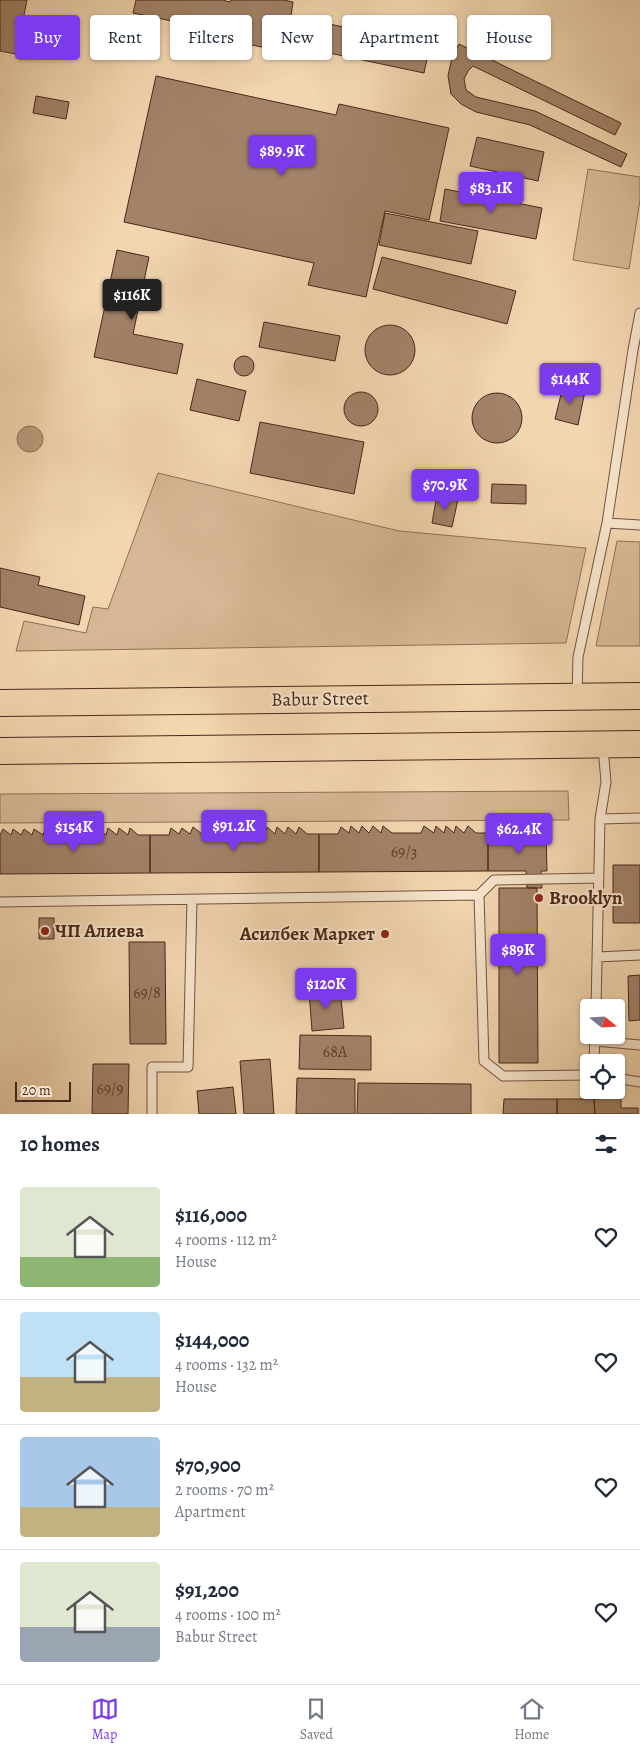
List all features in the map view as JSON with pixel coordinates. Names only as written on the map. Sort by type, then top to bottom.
[{"type":"main road","name":"Babur Street","points":[[0,703],[640,696]]},
{"type":"main road","points":[[0,751],[640,744]]},
{"type":"lane","points":[[577,697],[578,657],[607,523],[640,314]]},
{"type":"lane","points":[[607,523],[640,525]]},
{"type":"lane","points":[[596,999],[600,820],[606,782],[602,744]]},
{"type":"lane","points":[[600,820],[640,818]]},
{"type":"lane","points":[[0,902],[479,895],[494,880],[599,878]]},
{"type":"lane","points":[[479,895],[484,1061],[503,1076],[580,1075]]},
{"type":"lane","points":[[152,1114],[152,1067],[188,1067],[192,899]]},
{"type":"lane","points":[[597,957],[640,955]]},
{"type":"lane","points":[[625,1042],[640,1044]]},
{"type":"lane","points":[[625,1080],[640,1082]]},
{"type":"shaded area","points":[[588,169],[640,177],[640,200],[629,269],[573,260]]},
{"type":"shaded area","points":[[30,426],[39,430],[43,439],[39,448],[30,452],[21,448],[17,439],[21,430]]},
{"type":"shaded area","points":[[158,473],[399,531],[586,548],[566,643],[16,651],[24,621],[86,633],[93,607],[108,609]]},
{"type":"shaded area","points":[[617,541],[640,542],[640,646],[596,646]]},
{"type":"shaded area","points":[[568,791],[569,820],[0,823],[0,794]]},
{"type":"building","points":[[0,0],[27,0],[24,15],[15,15],[15,54],[0,51]]},
{"type":"building","points":[[136,0],[222,0],[230,2],[231,0],[283,0],[293,2],[291,15],[262,15],[262,47],[252,45],[252,15],[170,15],[170,21],[160,19],[160,15],[133,13]]},
{"type":"building","points":[[332,25],[342,27],[342,56],[332,54]]},
{"type":"building","points":[[459,44],[467,48],[467,60],[492,60],[621,123],[615,135],[473,66],[464,79],[466,90],[476,97],[535,111],[627,154],[621,167],[530,125],[476,112],[461,104],[451,94],[448,76],[451,60],[457,60],[457,48]]},
{"type":"building","points":[[363,60],[427,60],[424,73]]},
{"type":"building","points":[[156,76],[336,115],[339,104],[449,128],[429,220],[385,211],[366,297],[308,285],[314,263],[124,222]]},
{"type":"building","points":[[36,96],[69,102],[66,119],[33,113]]},
{"type":"building","points":[[477,137],[544,152],[538,181],[470,166]]},
{"type":"building","points":[[445,189],[542,208],[536,239],[440,221]]},
{"type":"building","points":[[385,213],[478,231],[471,264],[379,245]]},
{"type":"building","points":[[117,250],[149,257],[133,334],[183,344],[177,374],[94,357]]},
{"type":"building","points":[[382,257],[516,291],[507,324],[373,289]]},
{"type":"building","points":[[264,322],[340,336],[335,361],[259,347]]},
{"type":"building","points":[[390,325],[399,327],[410,336],[415,350],[413,359],[404,370],[390,375],[381,373],[370,364],[365,350],[367,341],[376,330]]},
{"type":"building","points":[[244,356],[251,359],[254,366],[251,373],[244,376],[237,373],[234,366],[237,359]]},
{"type":"building","points":[[197,379],[246,391],[239,421],[190,410]]},
{"type":"building","points":[[563,386],[585,391],[578,425],[555,419]]},
{"type":"building","points":[[361,392],[373,397],[378,409],[373,421],[361,426],[349,421],[344,409],[349,397]]},
{"type":"building","points":[[497,393],[506,395],[517,404],[522,418],[520,427],[511,438],[497,443],[488,441],[477,432],[472,418],[474,409],[483,398]]},
{"type":"building","points":[[260,422],[364,442],[354,494],[250,473]]},
{"type":"building","points":[[492,484],[526,485],[526,504],[491,503]]},
{"type":"building","points":[[437,495],[458,499],[452,527],[432,523]]},
{"type":"building","points":[[0,568],[40,577],[38,585],[85,596],[79,625],[0,607]]},
{"type":"building","points":[[351,826],[359,833],[362,826],[369,833],[373,826],[381,833],[383,826],[392,833],[421,833],[424,826],[434,833],[436,826],[444,833],[446,826],[454,833],[456,826],[464,833],[468,826],[476,833],[488,833],[488,871],[319,872],[319,834],[338,834],[341,827],[349,833]]},
{"type":"building","points":[[193,827],[202,834],[204,827],[212,834],[214,827],[222,834],[265,834],[267,827],[275,834],[277,827],[285,834],[288,827],[296,834],[299,827],[307,834],[319,834],[319,872],[150,873],[150,835],[169,835],[171,828],[179,834],[182,828],[190,834]]},
{"type":"building","points":[[86,828],[95,835],[98,828],[106,835],[108,828],[117,835],[119,828],[128,835],[130,828],[138,835],[150,835],[150,873],[0,874],[0,835],[3,829],[11,835],[13,829],[21,835],[24,829],[32,835],[34,829],[43,835],[45,829],[53,835],[84,835]]},
{"type":"building","points":[[546,832],[547,871],[541,871],[542,888],[527,888],[526,871],[488,871],[488,833]]},
{"type":"building","points":[[613,865],[640,865],[640,923],[613,923]]},
{"type":"building","points":[[499,888],[537,888],[538,1063],[499,1063]]},
{"type":"building","points":[[39,918],[54,918],[54,939],[39,939]]},
{"type":"building","points":[[129,942],[165,942],[166,1044],[130,1044]]},
{"type":"building","points":[[640,975],[640,1020],[629,1021],[628,976]]},
{"type":"building","points":[[340,988],[344,1028],[312,1031],[309,991]]},
{"type":"building","points":[[300,1035],[371,1036],[371,1070],[299,1069]]},
{"type":"building","points":[[270,1059],[274,1114],[244,1114],[240,1061]]},
{"type":"building","points":[[93,1064],[129,1064],[128,1114],[92,1114]]},
{"type":"building","points":[[297,1078],[355,1079],[355,1114],[296,1114]]},
{"type":"building","points":[[358,1083],[471,1084],[471,1114],[357,1114]]},
{"type":"building","points":[[233,1087],[236,1114],[199,1114],[197,1091]]},
{"type":"building","points":[[504,1099],[557,1099],[557,1114],[503,1114]]},
{"type":"building","points":[[557,1099],[594,1099],[595,1114],[557,1114]]},
{"type":"building","points":[[594,1099],[621,1099],[621,1108],[638,1108],[638,1114],[595,1114]]},
{"type":"place","name":"Brooklyn","points":[[539,898]]},
{"type":"place","name":"ЧП Алиева","points":[[45,931]]},
{"type":"place","name":"Асилбек Маркет","points":[[385,934]]}]
